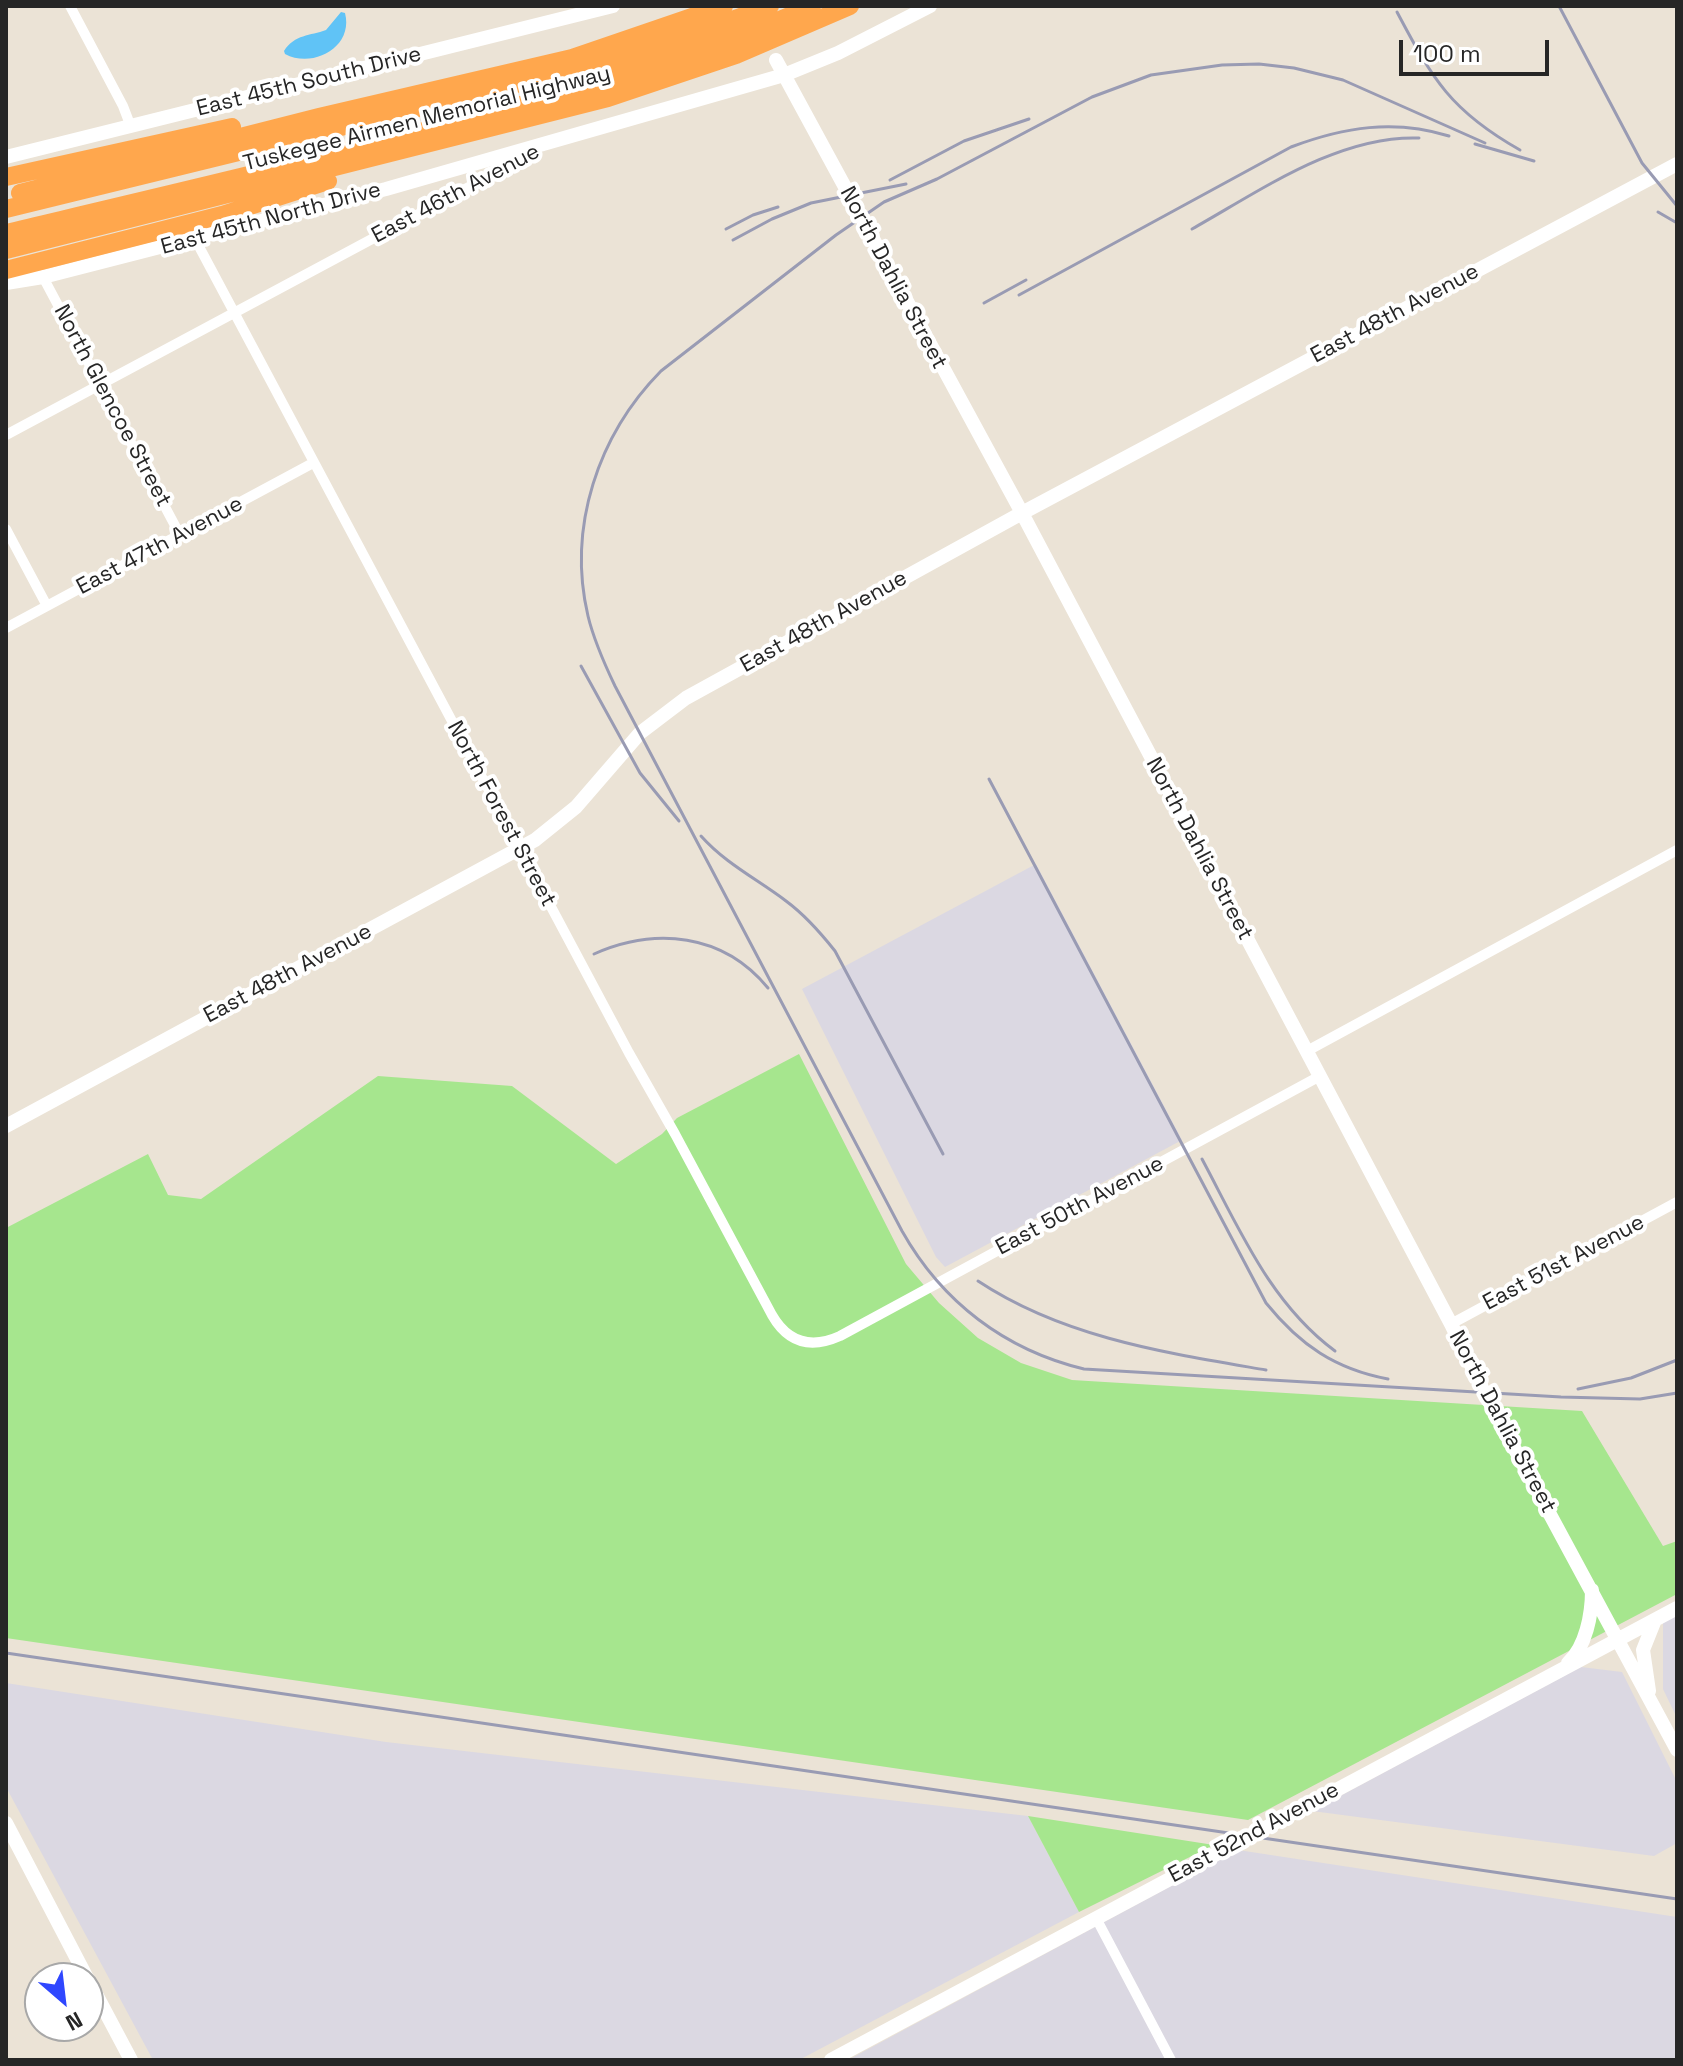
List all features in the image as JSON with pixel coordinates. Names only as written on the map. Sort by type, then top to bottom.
[{"type":"highway","points":[[6,233],[372,146],[676,61],[726,27],[770,6]]},
{"type":"highway","points":[[792,24],[812,6]]},
{"type":"highway","name":"Tuskegee Airmen Memorial Highway","points":[[6,196],[383,101],[572,58],[726,27],[792,24],[850,6]]},
{"type":"highway","points":[[6,209],[610,61],[726,27]]},
{"type":"highway","name":"Tuskegee Airmen Memorial Highway","points":[[6,250],[618,95],[726,27]]},
{"type":"highway","points":[[6,177],[326,102],[383,101]]},
{"type":"highway","points":[[6,270],[250,207],[530,119]]},
{"type":"highway","points":[[6,241],[157,197]]},
{"type":"street","points":[[70,6],[131,127]]},
{"type":"street","name":"East 45th South Drive","points":[[6,157],[613,6]]},
{"type":"street","name":"East 46th Avenue","points":[[6,435],[484,179],[534,148],[784,75],[838,53],[930,6]]},
{"type":"street","name":"North Dahlia Street","points":[[776,60],[1022,513],[1451,1324],[1484,1392],[1655,1710]]},
{"type":"street","name":"East 45th North Drive","points":[[6,283],[43,277],[195,239],[534,148]]},
{"type":"street","name":"East 48th Avenue","points":[[6,1126],[519,849],[570,813],[625,747],[672,707],[1022,513],[1677,164]]},
{"type":"street","name":"North Forest Street","points":[[195,239],[519,849],[775,1321],[790,1337],[805,1343],[822,1343],[840,1336]]},
{"type":"street","name":"North Glencoe Street","points":[[43,277],[180,535]]},
{"type":"street","name":"East 47th Avenue","points":[[6,628],[313,463]]},
{"type":"street","points":[[6,529],[47,606]]},
{"type":"street","points":[[1307,1051],[1677,850]]},
{"type":"street","name":"East 50th Avenue","points":[[840,1336],[1320,1076]]},
{"type":"street","name":"East 51st Avenue","points":[[1451,1324],[1677,1202]]},
{"type":"street","points":[[1557,1672],[1580,1650],[1591,1609],[1592,1590]]},
{"type":"street","name":"East 52nd Avenue","points":[[831,2060],[1677,1608]]},
{"type":"street","points":[[1655,1620],[1643,1650],[1649,1692],[1655,1710],[1677,1750]]},
{"type":"street","points":[[6,1823],[79,1962]]},
{"type":"street","points":[[1096,1918],[1171,2060]]},
{"type":"street","points":[[104,2009],[131,2060]]},
{"type":"shaded area","points":[[1036,864],[1182,1140],[945,1267],[936,1257],[802,989]]},
{"type":"shaded area","points":[[1677,1615],[1677,1718],[1663,1689],[1663,1622]]},
{"type":"shaded area","points":[[1581,1667],[1622,1672],[1677,1782],[1677,1843],[1654,1856],[1312,1811]]},
{"type":"shaded area","points":[[6,1683],[386,1742],[1028,1816],[1079,1912],[799,2060],[153,2060],[104,1969],[104,1962],[100,1962],[6,1787]]},
{"type":"shaded area","points":[[1238,1850],[1677,1917],[1677,2060],[848,2060]]},
{"type":"green space","points":[[799,1054],[906,1264],[939,1303],[978,1338],[1021,1363],[1072,1380],[1582,1411],[1663,1546],[1677,1541],[1677,1594],[1248,1820],[6,1638],[6,1228],[148,1154],[168,1195],[201,1199],[378,1076],[512,1086],[616,1164],[662,1134],[677,1118]]},
{"type":"green space","points":[[1028,1816],[1214,1845],[1079,1912]]},
{"type":"water","points":[[341,12],[345,13],[346,25],[343,36],[329,52],[307,59],[285,54],[288,45],[298,38],[326,30]]},
{"type":"railway","points":[[1559,6],[1642,163],[1677,206]]},
{"type":"railway","points":[[1397,12],[1446,92],[1477,122],[1520,150]]},
{"type":"railway","points":[[1485,143],[1343,80],[1294,68],[1259,64],[1222,65],[1151,75],[1092,97],[937,179],[884,202],[836,235],[661,371],[639,396],[605,453],[585,516],[583,583],[588,616],[615,686],[902,1231],[936,1280],[978,1320],[1028,1349],[1084,1369],[1561,1397],[1640,1399],[1677,1393]]},
{"type":"railway","points":[[890,180],[964,141],[1029,119]]},
{"type":"railway","points":[[1019,295],[1291,147],[1330,134],[1369,128],[1409,128],[1449,136]]},
{"type":"railway","points":[[1192,229],[1272,183],[1330,155],[1389,139],[1419,138]]},
{"type":"railway","points":[[1475,144],[1534,161]]},
{"type":"railway","points":[[733,240],[811,203],[906,184]]},
{"type":"railway","points":[[726,229],[778,207]]},
{"type":"railway","points":[[1658,212],[1677,223]]},
{"type":"railway","points":[[984,303],[1026,280]]},
{"type":"railway","points":[[581,666],[640,773],[679,821]]},
{"type":"railway","points":[[989,779],[1266,1303],[1292,1331],[1320,1353],[1351,1369],[1388,1379]]},
{"type":"railway","points":[[701,836],[731,863],[800,912],[835,951],[943,1154]]},
{"type":"railway","points":[[594,954],[641,940],[687,940],[730,956],[768,988]]},
{"type":"railway","points":[[1202,1159],[1243,1237],[1274,1287],[1312,1332],[1335,1351]]},
{"type":"railway","points":[[978,1281],[1045,1317],[1081,1330],[1154,1349],[1266,1370]]},
{"type":"railway","points":[[1578,1389],[1631,1378],[1677,1360]]},
{"type":"railway","points":[[6,1653],[1677,1899]]}]
